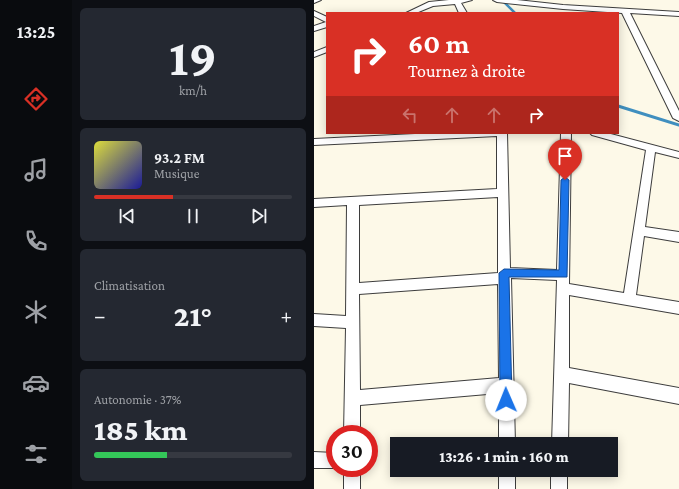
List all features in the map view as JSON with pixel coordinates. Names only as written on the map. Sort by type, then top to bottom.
[{"type":"street","points":[[412,12],[434,2],[468,0]]},
{"type":"street","points":[[497,0],[563,10],[608,10],[679,14]]},
{"type":"street","points":[[608,0],[608,10]]},
{"type":"street","points":[[457,1],[462,12]]},
{"type":"street","points":[[625,11],[678,118]]},
{"type":"street","points":[[314,13],[326,19]]},
{"type":"street","points":[[314,30],[326,24]]},
{"type":"street","points":[[314,54],[326,50]]},
{"type":"street","points":[[314,142],[349,137],[464,134]]},
{"type":"street","points":[[502,134],[507,437]]},
{"type":"street","points":[[560,437],[566,134]]},
{"type":"street","points":[[599,134],[679,155]]},
{"type":"street","points":[[630,300],[651,147]]},
{"type":"street","points":[[314,203],[503,193]]},
{"type":"street","points":[[352,425],[353,202]]},
{"type":"street","points":[[639,231],[679,237]]},
{"type":"street","points":[[352,290],[504,275],[563,274]]},
{"type":"street","points":[[563,288],[679,308]]},
{"type":"street","points":[[314,320],[352,322]]},
{"type":"street","points":[[561,374],[679,396]]},
{"type":"street","points":[[352,398],[506,385]]},
{"type":"street","points":[[314,460],[326,461]]},
{"type":"street","points":[[352,477],[352,489]]},
{"type":"street","points":[[507,477],[507,489]]},
{"type":"street","points":[[559,477],[559,489]]},
{"type":"waterway","points":[[502,0],[514,12]]},
{"type":"waterway","points":[[619,106],[679,125]]},
{"type":"route","points":[[506,400],[504,273],[563,274],[565,180]]}]
